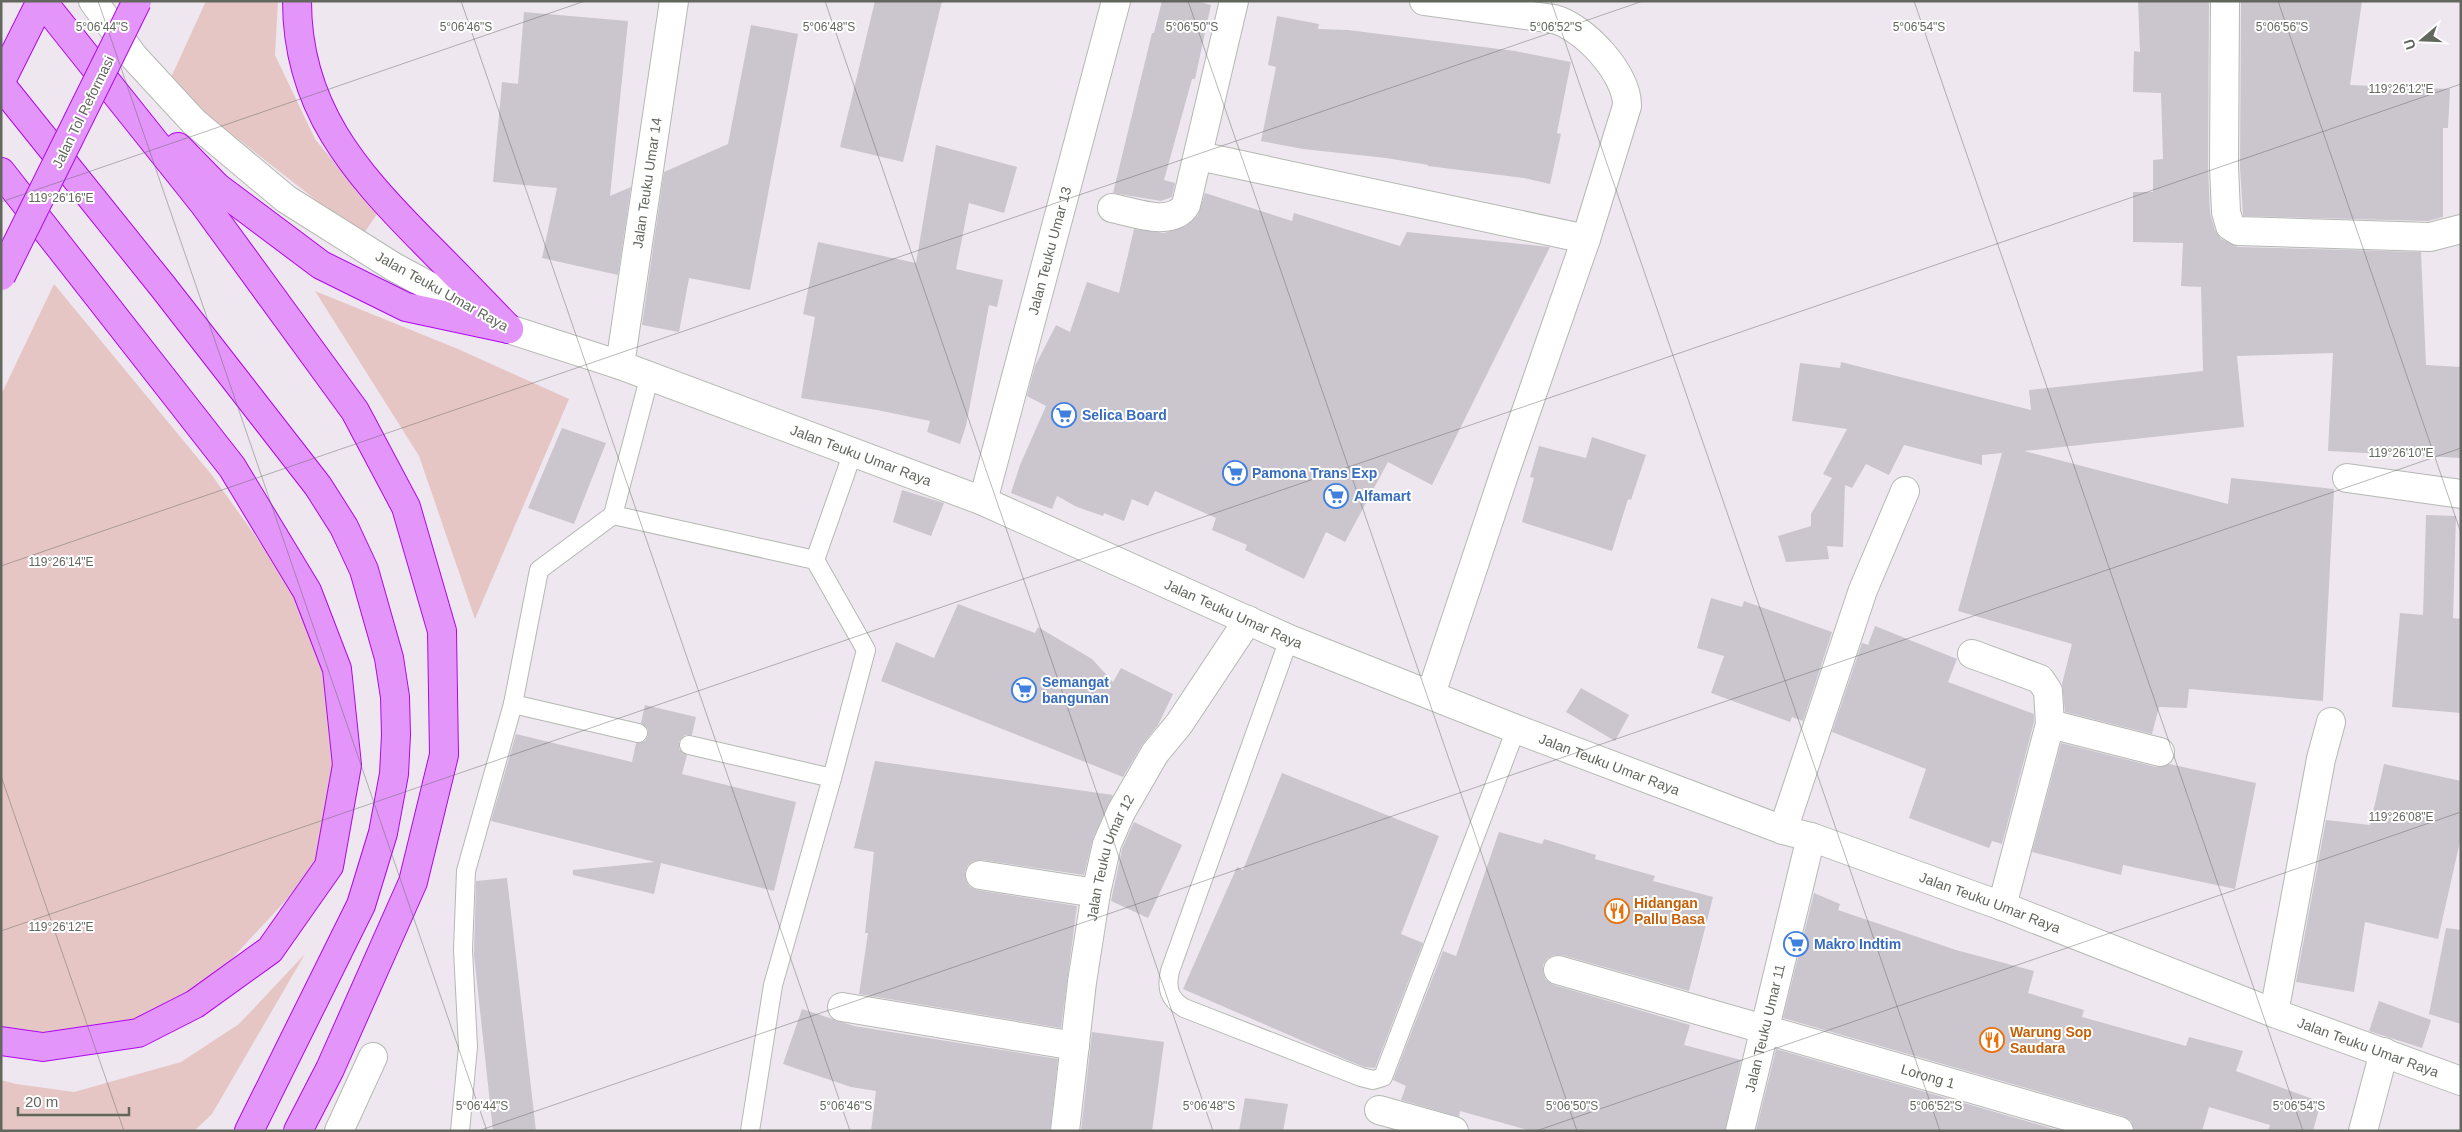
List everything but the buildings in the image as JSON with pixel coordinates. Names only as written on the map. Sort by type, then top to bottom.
[{"type":"highway","points":[[1,81],[42,1],[204,204],[355,411],[406,507],[442,630],[444,755],[413,882],[330,1069],[298,1131]]},
{"type":"highway","name":"Jalan Tol Reformasi","points":[[1,276],[137,1]]},
{"type":"highway","points":[[298,1],[298,27],[309,82],[323,116],[352,161],[382,201],[509,329]]},
{"type":"highway","points":[[76,43],[217,187],[320,264],[406,307],[509,329]]},
{"type":"highway","points":[[1,85],[164,288],[318,486],[344,527],[364,570],[390,658],[395,697],[396,735],[394,774],[383,833],[361,905],[249,1131]]},
{"type":"highway","points":[[1,172],[232,467],[307,591],[337,668],[347,766],[329,866],[270,950],[195,1004],[138,1033],[43,1047],[1,1041]]},
{"type":"street","name":"Jalan Teuku Umar Raya","points":[[93,1],[134,56],[194,122],[286,199],[394,267],[509,329],[620,364],[983,501],[1289,638],[1516,729],[1783,830],[1811,837],[2002,906],[2274,1013],[2461,1081]]},
{"type":"street","name":"Jalan Teuku Umar 14","points":[[620,364],[674,1]]},
{"type":"street","name":"Jalan Teuku Umar 13","points":[[983,501],[1116,1]]},
{"type":"street","points":[[1112,208],[1167,218],[1181,212],[1186,205],[1234,1]]},
{"type":"street","points":[[1424,1],[1567,22],[1582,34],[1618,74],[1627,94],[1627,106],[1586,239],[1431,694]]},
{"type":"street","points":[[2225,1],[2224,166],[2226,212],[2230,226],[2238,230],[2430,237],[2461,229]]},
{"type":"street","points":[[1198,156],[1586,239]]},
{"type":"street","points":[[2346,478],[2461,494]]},
{"type":"street","points":[[1783,830],[1864,590],[1905,492]]},
{"type":"street","name":"Jalan Teuku Umar 12","points":[[1065,1131],[1096,893],[1107,844],[1131,795],[1155,753],[1179,724],[1248,620]]},
{"type":"street","points":[[1972,654],[2040,679],[2048,691],[2050,724],[2002,906]]},
{"type":"street","points":[[2274,1013],[2321,759],[2331,722]]},
{"type":"street","points":[[2050,724],[2160,752]]},
{"type":"street","name":"Jalan Teuku Umar 11","points":[[1740,1131],[1811,837]]},
{"type":"street","points":[[980,875],[1096,893]]},
{"type":"street","name":"Lorong 1","points":[[1558,970],[2119,1131]]},
{"type":"street","points":[[842,1007],[1075,1046]]},
{"type":"street","points":[[2363,1131],[2384,1052]]},
{"type":"street","points":[[339,1131],[373,1057]]},
{"type":"street","points":[[1379,1110],[1454,1131]]},
{"type":"lane","points":[[460,1131],[468,1047],[463,950],[466,871],[513,704],[539,570],[613,515],[650,375]]},
{"type":"lane","points":[[815,560],[853,452]]},
{"type":"lane","points":[[613,515],[815,560],[866,650],[773,985],[750,1131]]},
{"type":"lane","points":[[1289,638],[1170,971],[1168,991],[1176,1003],[1184,1008],[1361,1077],[1374,1080],[1383,1077],[1516,729]]},
{"type":"lane","points":[[513,704],[638,734]]},
{"type":"lane","points":[[689,745],[832,778]]},
{"type":"shaded area","points":[[206,1],[278,1],[275,55],[315,139],[377,214],[362,236],[168,84]]},
{"type":"shaded area","points":[[54,284],[211,474],[292,587],[321,660],[335,762],[326,846],[288,898],[227,964],[169,1007],[106,1028],[44,1037],[1,1026],[1,395]]},
{"type":"shaded area","points":[[315,291],[458,349],[569,399],[475,619],[419,456]]},
{"type":"shaded area","points":[[305,954],[212,1114],[194,1131],[1,1131],[1,1080],[16,1084],[74,1092],[181,1062],[239,1024]]},
{"type":"place","name":"Selica Board","points":[[1064,415]]},
{"type":"place","name":"Pamona Trans Exp","points":[[1235,473]]},
{"type":"place","name":"Alfamart","points":[[1336,496]]},
{"type":"place","name":"Semangat bangunan","points":[[1024,690]]},
{"type":"place","name":"Hidangan Pallu Basa","points":[[1617,911]]},
{"type":"place","name":"Makro Indtim","points":[[1796,944]]},
{"type":"place","name":"Warung Sop Saudara","points":[[1992,1040]]}]
